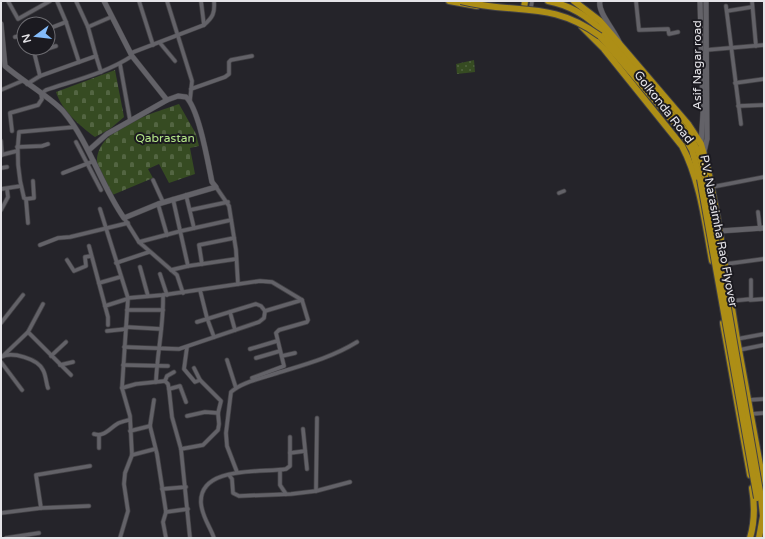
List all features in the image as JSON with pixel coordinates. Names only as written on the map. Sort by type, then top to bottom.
[{"type":"highway","name":"Golkonda Road","points":[[450,1],[468,6],[531,8],[554,12],[566,17],[588,32],[619,67],[682,146],[688,157],[696,184],[722,318],[755,504],[755,523],[750,538]]},
{"type":"highway","name":"P.V. Narasimha Rao Flyover","points":[[460,1],[476,4],[554,6],[580,18],[600,36],[687,140],[697,166],[700,179],[757,498],[758,516],[754,538]]},
{"type":"highway","points":[[524,8],[525,1]]},
{"type":"highway","name":"P.V. Narasimha Rao Flyover","points":[[548,1],[574,9],[598,26],[682,127],[698,151],[705,176],[762,497],[763,516],[759,538]]},
{"type":"highway","name":"Golkonda Road","points":[[574,1],[600,21],[688,124],[701,144],[712,187],[726,264],[733,316],[764,487]]},
{"type":"highway","points":[[722,318],[733,316]]},
{"type":"highway","points":[[746,455],[758,453]]},
{"type":"street","points":[[8,1],[18,18],[50,1]]},
{"type":"street","points":[[57,1],[66,22],[79,62]]},
{"type":"street","points":[[76,1],[88,27],[101,72]]},
{"type":"street","points":[[104,1],[132,55],[167,100]]},
{"type":"street","points":[[139,1],[153,45]]},
{"type":"street","points":[[167,1],[192,81],[190,100],[196,113],[212,182],[228,202],[234,238],[238,284]]},
{"type":"street","points":[[201,1],[204,25]]},
{"type":"street","points":[[41,94],[46,90],[101,72],[120,64],[132,55],[153,45],[204,25],[214,15],[214,1]]},
{"type":"street","points":[[531,8],[532,1]]},
{"type":"street","points":[[600,1],[599,7],[618,37],[620,44]]},
{"type":"street","points":[[636,1],[639,30],[668,29],[669,34],[678,32]]},
{"type":"street","points":[[700,1],[705,50],[703,131],[701,144]]},
{"type":"street","name":"Asif Nagar road","points":[[703,153],[706,138],[706,1]]},
{"type":"street","points":[[752,1],[756,46]]},
{"type":"street","points":[[726,6],[741,124]]},
{"type":"street","points":[[727,11],[752,7]]},
{"type":"street","points":[[88,27],[111,17]]},
{"type":"street","points":[[56,26],[66,22]]},
{"type":"street","points":[[1,25],[3,66],[62,111],[75,127],[94,161],[112,200],[139,242],[177,276],[183,293]]},
{"type":"street","points":[[160,43],[175,61]]},
{"type":"street","points":[[705,50],[764,45]]},
{"type":"street","points":[[35,56],[40,76]]},
{"type":"street","points":[[1,90],[96,56]]},
{"type":"street","points":[[191,89],[229,74],[229,62],[231,60],[252,56]]},
{"type":"street","points":[[120,64],[130,120]]},
{"type":"street","points":[[735,83],[764,79]]},
{"type":"street","points":[[12,131],[10,113],[38,105],[42,99],[41,94]]},
{"type":"street","points":[[88,150],[107,134],[167,100],[178,96],[186,97],[190,100]]},
{"type":"street","points":[[738,106],[764,105]]},
{"type":"street","points":[[28,223],[26,199],[24,198],[21,186],[17,151],[19,132],[75,127]]},
{"type":"street","points":[[1,141],[2,155],[17,151]]},
{"type":"street","points":[[76,142],[101,190]]},
{"type":"street","points":[[17,146],[42,146],[48,144]]},
{"type":"street","points":[[63,173],[94,161]]},
{"type":"street","points":[[1,168],[7,167]]},
{"type":"street","points":[[712,187],[764,178]]},
{"type":"street","points":[[153,180],[161,203],[167,234]]},
{"type":"street","points":[[26,199],[34,198],[33,181]]},
{"type":"street","points":[[1,189],[21,186]]},
{"type":"street","points":[[124,218],[161,203],[216,187]]},
{"type":"street","points":[[1,210],[7,199],[7,189]]},
{"type":"street","points":[[559,193],[564,192]]},
{"type":"street","points":[[186,195],[194,228]]},
{"type":"street","points":[[173,199],[188,266]]},
{"type":"street","points":[[190,210],[228,202]]},
{"type":"street","points":[[100,209],[105,229],[128,298],[122,388],[129,420],[132,455],[125,473],[124,484],[128,511],[120,538]]},
{"type":"street","points":[[720,231],[762,229],[758,212]]},
{"type":"street","points":[[139,242],[167,234],[231,220]]},
{"type":"street","points":[[40,245],[58,238],[70,237],[128,223]]},
{"type":"street","points":[[202,264],[199,245],[234,238]]},
{"type":"street","points":[[89,246],[108,317],[108,325]]},
{"type":"street","points":[[116,263],[149,252]]},
{"type":"street","points":[[67,260],[74,271],[86,266],[86,258],[91,256]]},
{"type":"street","points":[[171,270],[236,259]]},
{"type":"street","points":[[726,264],[763,259]]},
{"type":"street","points":[[140,267],[148,296]]},
{"type":"street","points":[[156,382],[156,366],[165,295],[160,274]]},
{"type":"street","points":[[99,282],[120,276]]},
{"type":"street","points":[[750,300],[751,280]]},
{"type":"street","points":[[105,306],[128,298],[183,293],[260,281],[272,282],[302,300],[308,320],[307,322],[279,330],[276,333],[282,356],[283,367],[252,378]]},
{"type":"street","points":[[200,290],[207,318],[214,337]]},
{"type":"street","points":[[1,323],[24,295]]},
{"type":"street","points":[[265,311],[302,300]]},
{"type":"street","points":[[731,301],[764,300]]},
{"type":"street","points":[[2,357],[28,332],[43,304]]},
{"type":"street","points":[[124,347],[179,349],[259,322],[264,318],[265,311],[261,306],[256,304],[197,322]]},
{"type":"street","points":[[127,310],[164,310]]},
{"type":"street","points":[[230,312],[235,330]]},
{"type":"street","points":[[107,331],[126,328],[161,329]]},
{"type":"street","points":[[28,332],[50,356],[71,375]]},
{"type":"street","points":[[737,339],[764,334]]},
{"type":"street","points":[[250,349],[277,341]]},
{"type":"street","points":[[50,356],[66,342]]},
{"type":"street","points":[[237,472],[227,446],[226,432],[230,405],[229,394],[236,388],[332,356],[357,342]]},
{"type":"street","points":[[739,350],[764,345]]},
{"type":"street","points":[[185,347],[184,369],[195,382],[200,380]]},
{"type":"street","points":[[256,358],[280,351]]},
{"type":"street","points":[[282,356],[295,353]]},
{"type":"street","points":[[2,357],[19,355],[40,366],[44,371],[48,388]]},
{"type":"street","points":[[227,360],[236,388]]},
{"type":"street","points":[[1,362],[22,390]]},
{"type":"street","points":[[60,365],[73,362]]},
{"type":"street","points":[[123,364],[168,366]]},
{"type":"street","points":[[181,448],[202,445],[218,430],[219,424],[219,412],[222,404],[218,397],[200,380],[194,368]]},
{"type":"street","points":[[165,381],[167,376],[174,372]]},
{"type":"street","points":[[122,388],[136,384],[165,381]]},
{"type":"street","points":[[165,381],[169,388],[172,417],[181,448],[190,538]]},
{"type":"street","points":[[169,388],[180,386],[186,402]]},
{"type":"street","points":[[748,400],[764,398]]},
{"type":"street","points":[[154,400],[150,426],[156,449],[166,512],[163,522],[166,538]]},
{"type":"street","points":[[187,416],[205,412],[219,412]]},
{"type":"street","points":[[751,414],[764,413]]},
{"type":"street","points":[[316,418],[316,491]]},
{"type":"street","points":[[94,434],[99,436],[106,433],[118,423],[129,420]]},
{"type":"street","points":[[130,431],[150,426]]},
{"type":"street","points":[[302,429],[306,469]]},
{"type":"street","points":[[99,436],[99,448]]},
{"type":"street","points":[[214,538],[203,514],[201,502],[202,494],[206,487],[213,480],[237,472],[251,470],[280,470],[290,466],[290,437]]},
{"type":"street","points":[[132,455],[156,449]]},
{"type":"street","points":[[290,454],[305,452]]},
{"type":"street","points":[[41,508],[36,475],[90,466]]},
{"type":"street","points":[[280,470],[280,485],[286,494]]},
{"type":"street","points":[[229,475],[232,479],[233,493],[239,496],[316,491],[350,482]]},
{"type":"street","points":[[162,489],[186,487]]},
{"type":"street","points":[[1,513],[41,508],[89,506]]},
{"type":"street","points":[[166,512],[188,509]]},
{"type":"street","points":[[6,538],[39,533]]},
{"type":"green space","points":[[474,60],[475,72],[457,74],[456,64]]},
{"type":"green space","name":"Qabrastan","points":[[115,70],[124,117],[110,129],[95,137],[67,112],[56,92]]},
{"type":"green space","name":"Qabrastan","points":[[179,104],[196,134],[199,146],[190,148],[195,174],[169,183],[159,164],[148,169],[153,178],[110,196],[97,165],[99,149],[106,139],[116,131],[142,117]]}]
